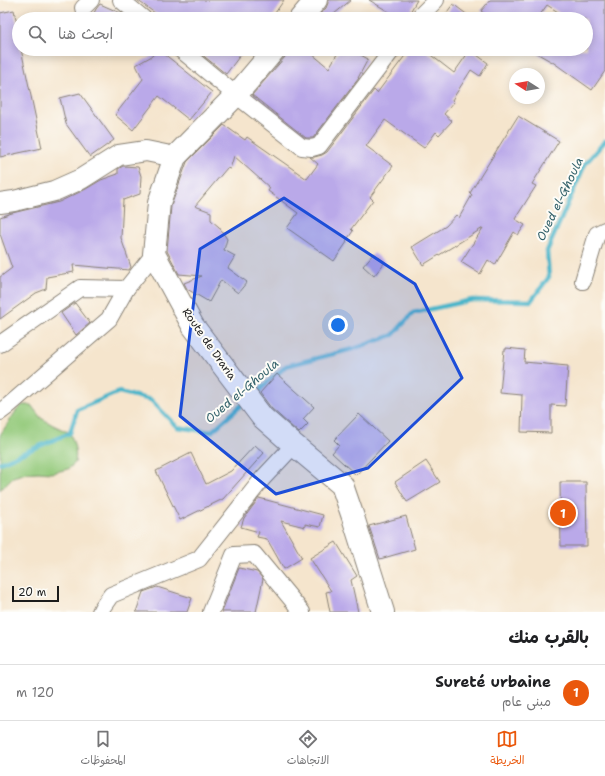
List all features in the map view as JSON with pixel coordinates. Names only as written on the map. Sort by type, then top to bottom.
[{"type":"main road","points":[[306,12],[316,0]]},
{"type":"main road","points":[[154,254],[159,203],[175,157],[236,95],[269,56]]},
{"type":"main road","name":"Route de Draria","points":[[154,254],[193,326],[262,417],[342,485],[354,517],[383,612]]},
{"type":"street","points":[[121,0],[136,12]]},
{"type":"street","points":[[423,12],[436,0]]},
{"type":"street","points":[[189,56],[302,147],[312,148],[319,146],[388,56]]},
{"type":"street","points":[[0,203],[54,191],[81,179],[119,155],[146,152],[175,157]]},
{"type":"street","points":[[583,281],[597,234],[605,230]]},
{"type":"street","points":[[0,412],[109,319],[126,289],[154,254]]},
{"type":"street","points":[[0,344],[80,288],[126,289]]},
{"type":"street","points":[[100,612],[111,595],[199,560],[263,478],[294,445]]},
{"type":"street","points":[[218,537],[234,555]]},
{"type":"street","points":[[234,555],[254,554],[302,612]]},
{"type":"street","points":[[211,612],[234,555]]},
{"type":"highlighted area","points":[[284,198],[415,284],[462,378],[368,468],[276,494],[180,416],[200,249]]},
{"type":"green space","points":[[22,405],[31,405],[41,418],[70,433],[75,448],[75,463],[68,469],[52,473],[26,473],[13,477],[0,490],[0,435],[16,411]]},
{"type":"building","points":[[137,0],[284,0],[276,12],[153,12]]},
{"type":"building","points":[[328,0],[351,0],[336,12],[322,12],[328,3]]},
{"type":"building","points":[[369,0],[417,0],[410,12],[389,12]]},
{"type":"building","points":[[490,0],[605,0],[605,71],[592,90],[542,56],[593,56],[593,12],[558,12],[547,5],[542,12],[481,11]]},
{"type":"building","points":[[100,4],[118,12],[94,12]]},
{"type":"building","points":[[453,4],[464,12],[447,12]]},
{"type":"building","points":[[14,10],[14,12],[12,12],[12,56],[22,56],[42,148],[0,157],[0,13]]},
{"type":"building","points":[[152,56],[167,56],[212,92],[189,120],[159,96],[133,130],[115,115],[143,79],[136,65]]},
{"type":"building","points":[[204,56],[240,56],[226,74]]},
{"type":"building","points":[[314,56],[329,68],[336,56],[363,56],[368,59],[359,78],[313,138],[306,138],[252,95],[285,57]]},
{"type":"building","points":[[405,56],[432,56],[454,73],[466,56],[478,56],[488,63],[480,76],[471,70],[452,100],[454,102],[444,114],[452,121],[439,135],[436,132],[424,148],[385,120],[366,146],[393,166],[370,197],[373,200],[351,229],[353,231],[334,261],[287,228],[298,213],[268,191],[270,188],[234,156],[230,169],[227,168],[195,206],[211,212],[211,220],[219,227],[227,239],[224,250],[235,256],[228,268],[247,282],[238,293],[221,280],[209,302],[187,289],[184,283],[202,276],[179,274],[167,251],[171,206],[187,162],[224,125],[245,140],[247,137],[307,179],[318,164],[310,157],[322,155],[327,152],[374,90],[377,93]]},
{"type":"building","points":[[80,93],[114,140],[90,157],[66,124],[60,98]]},
{"type":"building","points":[[518,116],[559,141],[532,184],[536,186],[515,219],[525,225],[518,235],[514,232],[495,265],[488,260],[480,274],[461,262],[483,228],[423,265],[412,247],[446,226],[456,215],[459,218],[472,195],[470,193]]},
{"type":"building","points":[[123,166],[138,167],[141,176],[140,194],[123,200],[121,238],[131,267],[129,270],[73,265],[74,272],[47,277],[46,289],[36,293],[0,319],[0,277],[12,268],[0,234],[0,217],[59,202],[101,180],[118,174],[118,169]]},
{"type":"building","points":[[374,253],[385,262],[374,276],[363,266]]},
{"type":"building","points":[[75,303],[90,323],[76,335],[61,313]]},
{"type":"building","points":[[506,348],[525,350],[524,362],[568,366],[565,406],[551,405],[551,433],[521,432],[522,395],[500,393],[504,350],[506,350]]},
{"type":"building","points":[[277,374],[314,407],[303,419],[308,424],[299,433],[271,408],[260,393]]},
{"type":"building","points":[[359,414],[388,441],[356,475],[332,453],[339,445],[334,440]]},
{"type":"building","points":[[255,445],[264,453],[223,499],[180,520],[156,471],[191,453],[206,484],[231,471]]},
{"type":"building","points":[[426,461],[440,482],[407,502],[395,482]]},
{"type":"building","points":[[560,482],[586,482],[587,546],[561,546]]},
{"type":"building","points":[[259,498],[323,515],[320,527],[305,524],[305,527],[281,521],[302,558],[284,569],[267,539],[257,537],[259,532],[241,527],[244,518]]},
{"type":"building","points":[[406,516],[415,549],[380,559],[369,526]]},
{"type":"building","points":[[336,542],[357,576],[351,580],[358,612],[330,612],[326,592],[331,591],[310,558]]},
{"type":"building","points":[[239,568],[257,572],[263,579],[256,612],[222,612],[224,606]]},
{"type":"building","points":[[157,587],[192,598],[187,612],[136,612],[143,592]]},
{"type":"waterway","name":"Oued el-Ghoula","points":[[253,396],[286,366],[353,349],[393,335],[413,313],[472,300],[531,301],[549,277],[547,251],[585,164],[605,141]]},
{"type":"waterway","name":"Oued el-Ghoula","points":[[0,463],[70,433],[77,410],[119,392],[151,400],[177,427],[211,432],[244,403]]},
{"type":"place","name":"Sureté urbaine","points":[[563,513]]}]
